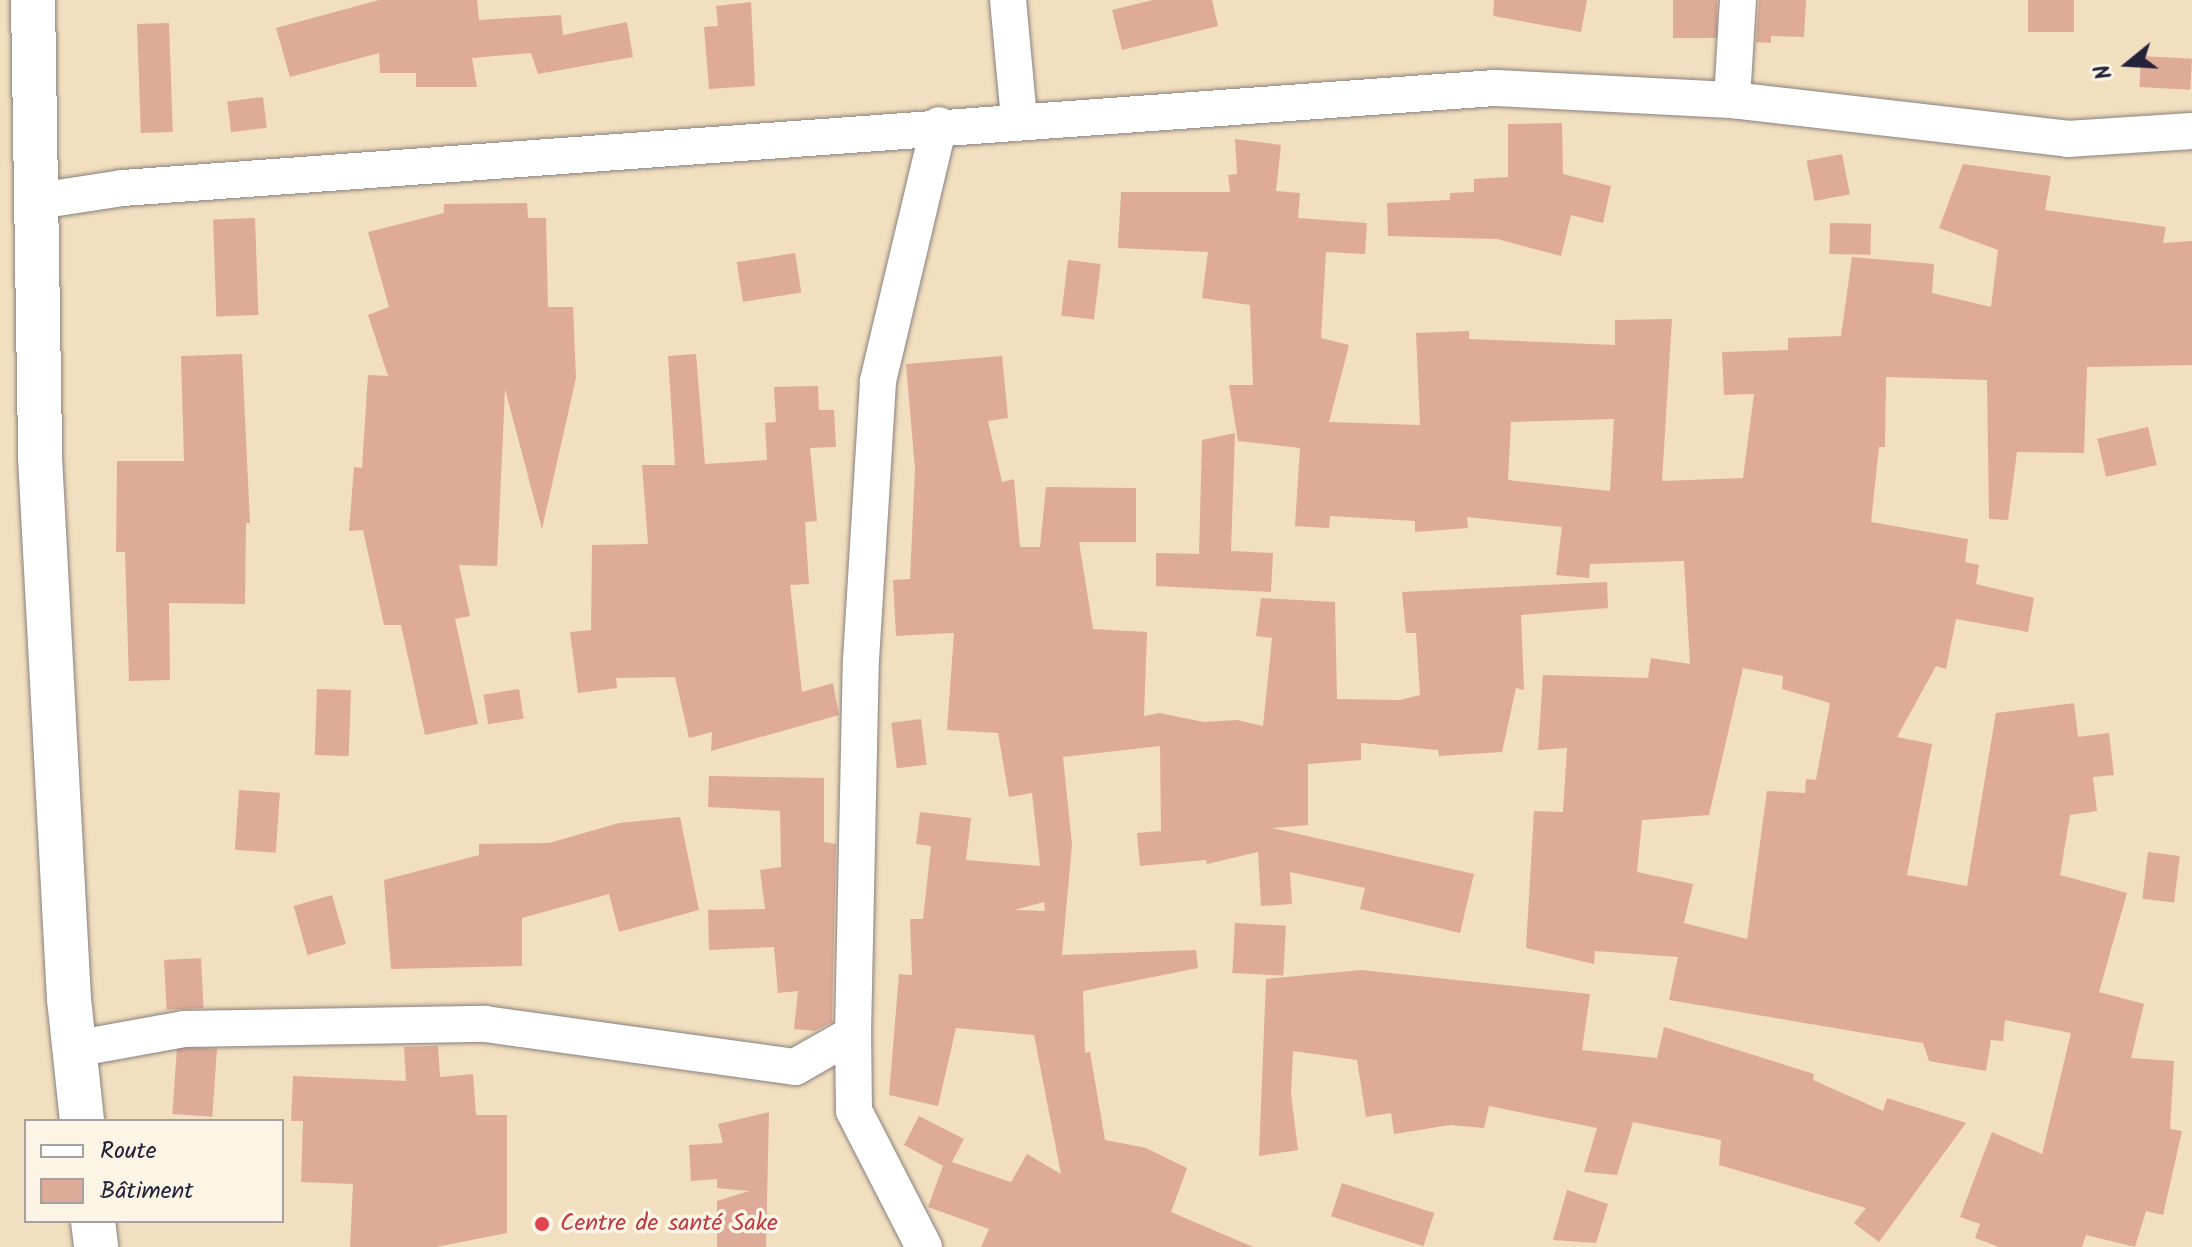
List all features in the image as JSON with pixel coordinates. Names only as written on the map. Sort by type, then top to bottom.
[{"type":"highway","points":[[33,0],[40,457],[74,1049],[82,1119]]},
{"type":"highway","points":[[93,1223],[96,1247]]},
{"type":"street","points":[[1008,0],[1019,119]]},
{"type":"street","points":[[1732,100],[1738,0]]},
{"type":"street","points":[[38,201],[123,188],[1019,119],[1495,88],[1732,100],[2067,139],[2192,131]]},
{"type":"street","points":[[924,1247],[854,1111],[853,1034],[861,660],[878,381],[939,125]]},
{"type":"street","points":[[74,1049],[184,1029],[485,1024],[795,1067],[853,1034]]},
{"type":"building","points":[[379,0],[477,0],[479,20],[561,15],[563,35],[627,22],[633,57],[538,74],[531,53],[472,58],[477,87],[416,87],[416,73],[380,73],[379,53],[290,77],[276,28]]},
{"type":"building","points":[[1153,0],[1212,0],[1218,26],[1122,50],[1112,10]]},
{"type":"building","points":[[1494,0],[1587,0],[1581,32],[1493,16]]},
{"type":"building","points":[[1673,0],[1717,0],[1717,38],[1673,38]]},
{"type":"building","points":[[1759,0],[1806,0],[1804,37],[1771,36],[1771,43],[1756,42]]},
{"type":"building","points":[[2028,0],[2074,0],[2074,32],[2028,32]]},
{"type":"building","points":[[751,2],[755,86],[709,89],[704,27],[718,26],[716,6]]},
{"type":"building","points":[[169,23],[173,132],[141,133],[137,24]]},
{"type":"building","points":[[2141,56],[2192,59],[2190,90],[2139,87]]},
{"type":"building","points":[[263,97],[267,128],[231,132],[227,101]]},
{"type":"building","points":[[1562,123],[1563,174],[1611,186],[1603,223],[1571,215],[1561,256],[1497,239],[1388,236],[1387,203],[1450,200],[1450,193],[1474,192],[1474,179],[1508,177],[1508,124]]},
{"type":"building","points":[[1235,139],[1281,145],[1276,191],[1300,193],[1298,218],[1367,223],[1365,254],[1326,252],[1321,338],[1349,345],[1329,422],[1420,425],[1416,333],[1469,331],[1469,339],[1615,345],[1615,320],[1672,319],[1662,481],[1743,478],[1754,394],[1724,395],[1722,352],[1788,350],[1788,338],[1841,336],[1852,257],[1934,264],[1932,293],[1991,307],[1998,250],[1939,228],[1963,164],[2051,176],[2045,210],[2166,227],[2163,243],[2192,241],[2192,365],[2087,367],[2084,453],[2017,452],[2008,520],[1989,519],[1987,380],[1886,377],[1885,447],[1879,447],[1871,522],[1968,539],[1965,562],[1979,565],[1976,584],[2034,598],[2028,632],[1956,619],[1946,669],[1936,666],[1897,737],[1932,744],[1907,875],[1967,886],[1996,713],[2074,703],[2078,737],[2109,733],[2114,775],[2093,777],[2097,811],[2070,815],[2060,875],[2127,893],[2099,992],[2144,1004],[2131,1058],[2174,1061],[2170,1129],[2182,1131],[2163,1215],[2146,1211],[2135,1247],[2086,1235],[2082,1247],[1999,1247],[1975,1238],[1980,1224],[1960,1217],[1992,1132],[2042,1154],[2071,1033],[2005,1020],[2003,1041],[1991,1040],[1986,1071],[1929,1061],[1923,1043],[1669,1000],[1678,957],[1595,951],[1594,964],[1526,948],[1534,811],[1563,812],[1567,748],[1538,750],[1543,675],[1648,678],[1651,658],[1690,664],[1684,561],[1590,564],[1589,578],[1556,575],[1562,527],[1467,517],[1468,528],[1415,532],[1415,521],[1330,516],[1329,528],[1295,526],[1300,448],[1238,441],[1229,385],[1253,385],[1250,305],[1202,298],[1208,252],[1118,248],[1121,192],[1230,192],[1228,175],[1237,174]],"holes":[[[1614,419],[1610,491],[1508,480],[1511,422]],[[1743,668],[1783,676],[1782,689],[1830,703],[1816,780],[1806,779],[1805,793],[1767,791],[1747,939],[1684,923],[1693,884],[1637,872],[1642,820],[1709,815]]]},
{"type":"building","points":[[1842,154],[1850,194],[1814,201],[1807,161]]},
{"type":"building","points":[[527,203],[528,218],[546,218],[548,307],[573,307],[576,378],[542,529],[505,389],[497,566],[459,565],[470,616],[455,619],[478,724],[425,735],[401,625],[384,625],[363,530],[349,531],[354,467],[362,468],[368,375],[388,376],[368,315],[389,307],[368,232],[444,213],[444,204]]},
{"type":"building","points":[[255,218],[258,315],[216,316],[213,219]]},
{"type":"building","points":[[1830,223],[1871,224],[1870,255],[1829,254]]},
{"type":"building","points":[[795,253],[801,293],[743,302],[737,262]]},
{"type":"building","points":[[1068,260],[1101,264],[1094,320],[1061,316]]},
{"type":"building","points":[[242,354],[250,523],[246,523],[245,604],[169,603],[170,680],[129,681],[125,552],[116,552],[117,461],[184,461],[181,356]]},
{"type":"building","points":[[696,354],[705,464],[767,460],[765,423],[776,422],[774,387],[818,386],[819,410],[834,410],[836,447],[810,448],[817,521],[805,522],[809,584],[790,585],[802,692],[833,683],[839,715],[711,751],[712,732],[689,738],[675,677],[616,678],[617,688],[578,693],[570,632],[591,630],[592,545],[648,544],[642,465],[675,465],[668,356]]},
{"type":"building","points":[[1002,356],[1008,418],[988,421],[1002,482],[1014,479],[1020,547],[1040,547],[1046,487],[1136,488],[1136,542],[1079,542],[1093,629],[1147,632],[1144,716],[1159,713],[1204,722],[1237,720],[1263,726],[1272,638],[1256,636],[1261,598],[1335,602],[1337,699],[1400,700],[1420,695],[1416,633],[1406,633],[1402,592],[1607,582],[1608,608],[1521,615],[1524,690],[1516,688],[1502,752],[1439,756],[1438,750],[1361,743],[1361,760],[1308,764],[1308,825],[1272,828],[1474,874],[1460,933],[1360,909],[1365,888],[1290,872],[1292,904],[1261,906],[1258,852],[1207,864],[1206,860],[1140,866],[1137,833],[1161,831],[1160,746],[1063,757],[1072,845],[1062,955],[1196,950],[1198,968],[1083,991],[1085,1053],[1090,1052],[1105,1140],[1146,1148],[1187,1168],[1171,1212],[1253,1247],[981,1247],[989,1229],[928,1207],[943,1166],[904,1145],[919,1116],[964,1139],[952,1162],[1011,1182],[1027,1154],[1061,1174],[1034,1035],[956,1028],[938,1106],[889,1095],[899,974],[912,975],[910,919],[923,919],[931,846],[916,844],[920,812],[971,818],[966,860],[1040,866],[1032,793],[1009,797],[998,733],[947,730],[954,633],[896,636],[893,580],[910,579],[915,469],[906,364]],"holes":[[[1044,902],[1045,911],[1014,910]]]},
{"type":"building","points":[[2148,427],[2157,465],[2106,477],[2097,439]]},
{"type":"building","points":[[1235,433],[1231,551],[1273,553],[1271,592],[1156,586],[1156,553],[1199,554],[1202,440]]},
{"type":"building","points":[[317,689],[351,690],[349,756],[315,755]]},
{"type":"building","points":[[519,689],[524,719],[488,724],[483,695]]},
{"type":"building","points":[[921,719],[927,765],[897,768],[891,723]]},
{"type":"building","points":[[709,776],[824,778],[824,842],[836,844],[832,1022],[815,1031],[794,1029],[798,991],[778,993],[774,947],[709,950],[708,910],[765,909],[760,870],[781,867],[780,811],[708,807]]},
{"type":"building","points":[[239,790],[280,793],[276,853],[235,850]]},
{"type":"building","points":[[680,817],[699,910],[619,932],[609,894],[522,918],[522,966],[391,969],[384,880],[479,855],[479,844],[549,843],[619,823]]},
{"type":"building","points":[[2148,852],[2180,856],[2174,903],[2142,899]]},
{"type":"building","points":[[332,895],[346,944],[308,955],[294,906]]},
{"type":"building","points":[[1235,923],[1286,926],[1283,976],[1232,973]]},
{"type":"building","points":[[201,958],[204,1008],[167,1010],[164,960]]},
{"type":"building","points":[[1361,970],[1590,994],[1582,1050],[1657,1058],[1664,1027],[1814,1074],[1813,1080],[1883,1111],[1887,1098],[1966,1123],[1879,1242],[1854,1223],[1866,1208],[1719,1165],[1721,1140],[1633,1122],[1617,1175],[1584,1172],[1597,1128],[1489,1106],[1484,1128],[1450,1125],[1394,1134],[1391,1113],[1366,1117],[1357,1060],[1293,1051],[1291,1094],[1298,1150],[1259,1156],[1266,979]]},
{"type":"building","points":[[177,1046],[217,1049],[212,1117],[172,1114]]},
{"type":"building","points":[[438,1046],[440,1077],[473,1074],[476,1115],[507,1115],[507,1233],[436,1247],[350,1247],[353,1184],[301,1182],[303,1121],[291,1121],[293,1076],[406,1081],[404,1047]]},
{"type":"building","points":[[769,1112],[766,1247],[717,1247],[717,1201],[749,1191],[717,1188],[717,1179],[691,1181],[689,1145],[723,1143],[718,1124]]},
{"type":"building","points":[[1342,1183],[1434,1213],[1423,1246],[1331,1216]]},
{"type":"building","points":[[1567,1190],[1608,1204],[1596,1243],[1553,1240]]},
{"type":"place","name":"Centre de santé Sake","points":[[542,1224]]}]
